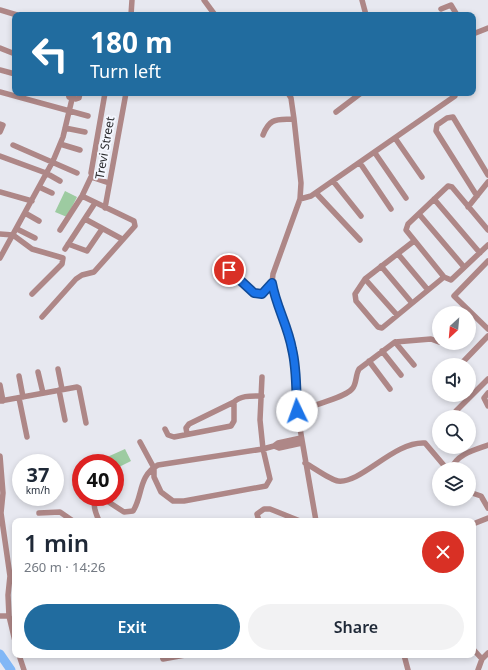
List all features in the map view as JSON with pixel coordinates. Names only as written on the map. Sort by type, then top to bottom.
[{"type":"street","points":[[131,12],[132,0]]},
{"type":"street","points":[[204,0],[213,12]]},
{"type":"street","points":[[362,0],[365,12]]},
{"type":"street","points":[[441,9],[451,5],[456,12]]},
{"type":"street","points":[[0,10],[12,14]]},
{"type":"street","points":[[476,33],[488,28]]},
{"type":"street","points":[[0,48],[12,53]]},
{"type":"street","points":[[0,70],[12,73]]},
{"type":"street","points":[[0,92],[12,96]]},
{"type":"street","points":[[14,96],[68,112],[88,116]]},
{"type":"street","points":[[72,99],[79,98],[79,96]]},
{"type":"street","points":[[60,230],[82,196],[91,177],[104,96]]},
{"type":"street","name":"Trevi Street","points":[[105,208],[125,96]]},
{"type":"street","points":[[290,96],[294,119],[301,183],[300,199],[275,267],[272,283],[274,296],[292,348],[295,365],[297,411],[301,441],[315,518]]},
{"type":"street","points":[[336,112],[357,96]]},
{"type":"street","points":[[300,199],[316,193],[455,96]]},
{"type":"street","points":[[0,258],[53,161],[65,128],[72,99]]},
{"type":"street","points":[[477,196],[436,131],[437,125],[447,118],[453,117],[488,175]]},
{"type":"street","points":[[263,135],[267,125],[273,120],[294,119]]},
{"type":"street","points":[[0,124],[3,125],[0,132]]},
{"type":"street","points":[[65,128],[85,132]]},
{"type":"street","points":[[395,138],[422,177]]},
{"type":"street","points":[[60,144],[80,150]]},
{"type":"street","points":[[13,145],[53,161],[77,173]]},
{"type":"street","points":[[375,153],[406,198]]},
{"type":"street","points":[[0,156],[46,173],[60,181]]},
{"type":"street","points":[[360,163],[391,208]]},
{"type":"street","points":[[91,177],[110,183]]},
{"type":"street","points":[[333,181],[361,216]]},
{"type":"street","points":[[468,207],[488,182]]},
{"type":"street","points":[[488,230],[450,186],[446,187],[406,227],[406,230],[444,277],[451,280],[488,245]]},
{"type":"street","points":[[39,187],[52,193]]},
{"type":"street","points":[[0,192],[32,201]]},
{"type":"street","points":[[316,193],[360,240]]},
{"type":"street","points":[[42,317],[76,280],[82,275],[94,272],[108,258],[136,224],[82,196]]},
{"type":"street","points":[[434,199],[480,253]]},
{"type":"street","points":[[95,203],[67,246],[84,252],[87,251],[102,228]]},
{"type":"street","points":[[25,213],[40,221]]},
{"type":"street","points":[[419,214],[464,267]]},
{"type":"street","points":[[85,219],[122,240]]},
{"type":"street","points":[[17,229],[35,238]]},
{"type":"street","points":[[0,234],[13,236],[32,249],[62,258],[62,264],[32,294]]},
{"type":"street","points":[[414,240],[366,279],[355,294],[354,299],[374,322],[382,328],[444,277]]},
{"type":"street","points":[[0,244],[8,244]]},
{"type":"street","points":[[398,254],[428,290]]},
{"type":"street","points":[[488,261],[454,296],[488,329]]},
{"type":"street","points":[[381,266],[412,303]]},
{"type":"street","points":[[229,270],[254,293],[262,294],[272,283]]},
{"type":"street","points":[[366,279],[397,315]]},
{"type":"street","points":[[467,358],[488,336]]},
{"type":"street","points":[[297,411],[348,393],[355,384],[356,373],[359,369],[395,342],[432,339]]},
{"type":"street","points":[[395,342],[414,365]]},
{"type":"street","points":[[382,351],[401,375]]},
{"type":"street","points":[[369,361],[390,389]]},
{"type":"street","points":[[58,369],[65,420]]},
{"type":"street","points":[[38,372],[43,393]]},
{"type":"street","points":[[19,376],[27,437]]},
{"type":"street","points":[[140,442],[154,468],[154,477],[161,492],[173,501],[184,501],[266,486],[270,479],[263,449],[260,420],[262,377]]},
{"type":"street","points":[[476,390],[488,379]]},
{"type":"street","points":[[0,385],[1,401],[76,387],[79,388],[86,423]]},
{"type":"street","points":[[488,392],[484,398],[488,406]]},
{"type":"street","points":[[187,434],[186,428],[189,424],[238,399],[250,396],[262,396]]},
{"type":"street","points":[[165,428],[166,433],[171,436],[233,424],[234,402]]},
{"type":"street","points":[[457,410],[464,402]]},
{"type":"street","points":[[98,518],[94,505],[98,498],[104,499],[124,512],[133,511],[142,483],[154,468],[164,464],[274,446],[279,448],[301,441]]},
{"type":"street","points":[[305,463],[337,481],[346,480],[366,471],[385,457],[416,443],[425,443],[441,462]]},
{"type":"street","points":[[453,462],[454,460],[473,450],[488,445]]},
{"type":"street","points":[[0,459],[3,493],[1,513],[10,576],[4,616],[12,626]]},
{"type":"street","points":[[476,494],[481,496],[488,508]]},
{"type":"street","points":[[258,518],[257,514],[264,509],[270,509],[292,518]]},
{"type":"street","points":[[39,513],[60,512],[69,518]]},
{"type":"street","points":[[476,523],[488,518]]},
{"type":"street","points":[[476,653],[482,659]]},
{"type":"street","points":[[478,670],[482,659],[488,653]]},
{"type":"street","points":[[20,658],[24,670]]},
{"type":"street","points":[[405,658],[408,670]]},
{"type":"green space","points":[[65,191],[77,197],[67,217],[55,212]]},
{"type":"green space","points":[[125,449],[131,461],[124,464],[124,454],[114,454]]},
{"type":"waterway","points":[[0,654],[11,670]]},
{"type":"route","points":[[229,270],[254,293],[262,294],[272,283],[274,296],[292,348],[295,365],[297,411]]}]
